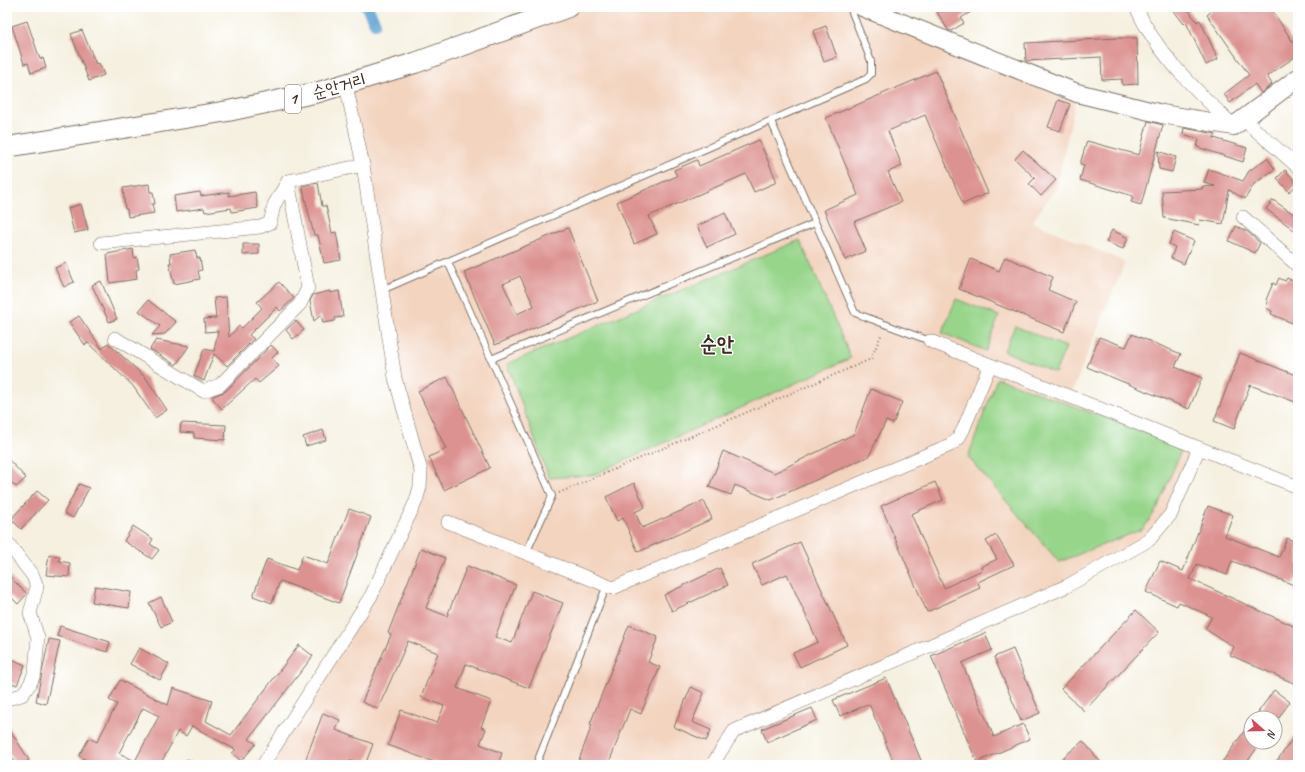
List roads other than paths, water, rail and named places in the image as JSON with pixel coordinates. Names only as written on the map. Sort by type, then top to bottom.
[{"type":"main road","name":"순안거리","points":[[7,147],[289,100],[346,85],[415,63],[568,7]]},
{"type":"street","points":[[862,7],[887,11],[1076,93],[1162,114],[1238,122],[1298,78]]},
{"type":"street","points":[[1136,7],[1166,57],[1191,86],[1298,167]]},
{"type":"street","points":[[263,765],[371,596],[416,501],[420,487],[421,471],[418,456],[395,378],[363,165],[346,85]]},
{"type":"street","points":[[101,243],[260,226],[270,223],[274,205],[288,181],[363,165]]},
{"type":"street","points":[[115,338],[203,390],[220,385],[300,304],[308,288],[288,181]]},
{"type":"street","points":[[1243,216],[1298,266]]},
{"type":"street","points":[[930,341],[1298,487]]},
{"type":"street","points":[[448,522],[613,588],[950,445],[958,439],[963,430],[990,365]]},
{"type":"street","points":[[712,765],[734,730],[1067,586],[1149,540],[1171,514],[1198,448]]},
{"type":"street","points":[[7,542],[33,576],[37,587],[30,613],[38,638],[35,672],[30,684],[22,695],[7,699]]},
{"type":"lane","points":[[382,290],[866,79],[871,74],[871,61],[850,7]]},
{"type":"lane","points":[[771,121],[855,313],[930,341]]},
{"type":"lane","points":[[491,359],[815,223]]},
{"type":"lane","points":[[448,262],[552,496],[526,553]]},
{"type":"lane","points":[[536,765],[607,585]]},
{"type":"waterway","points":[[367,7],[375,23]]},
{"type":"district","name":"순안","points":[[717,344]]}]
